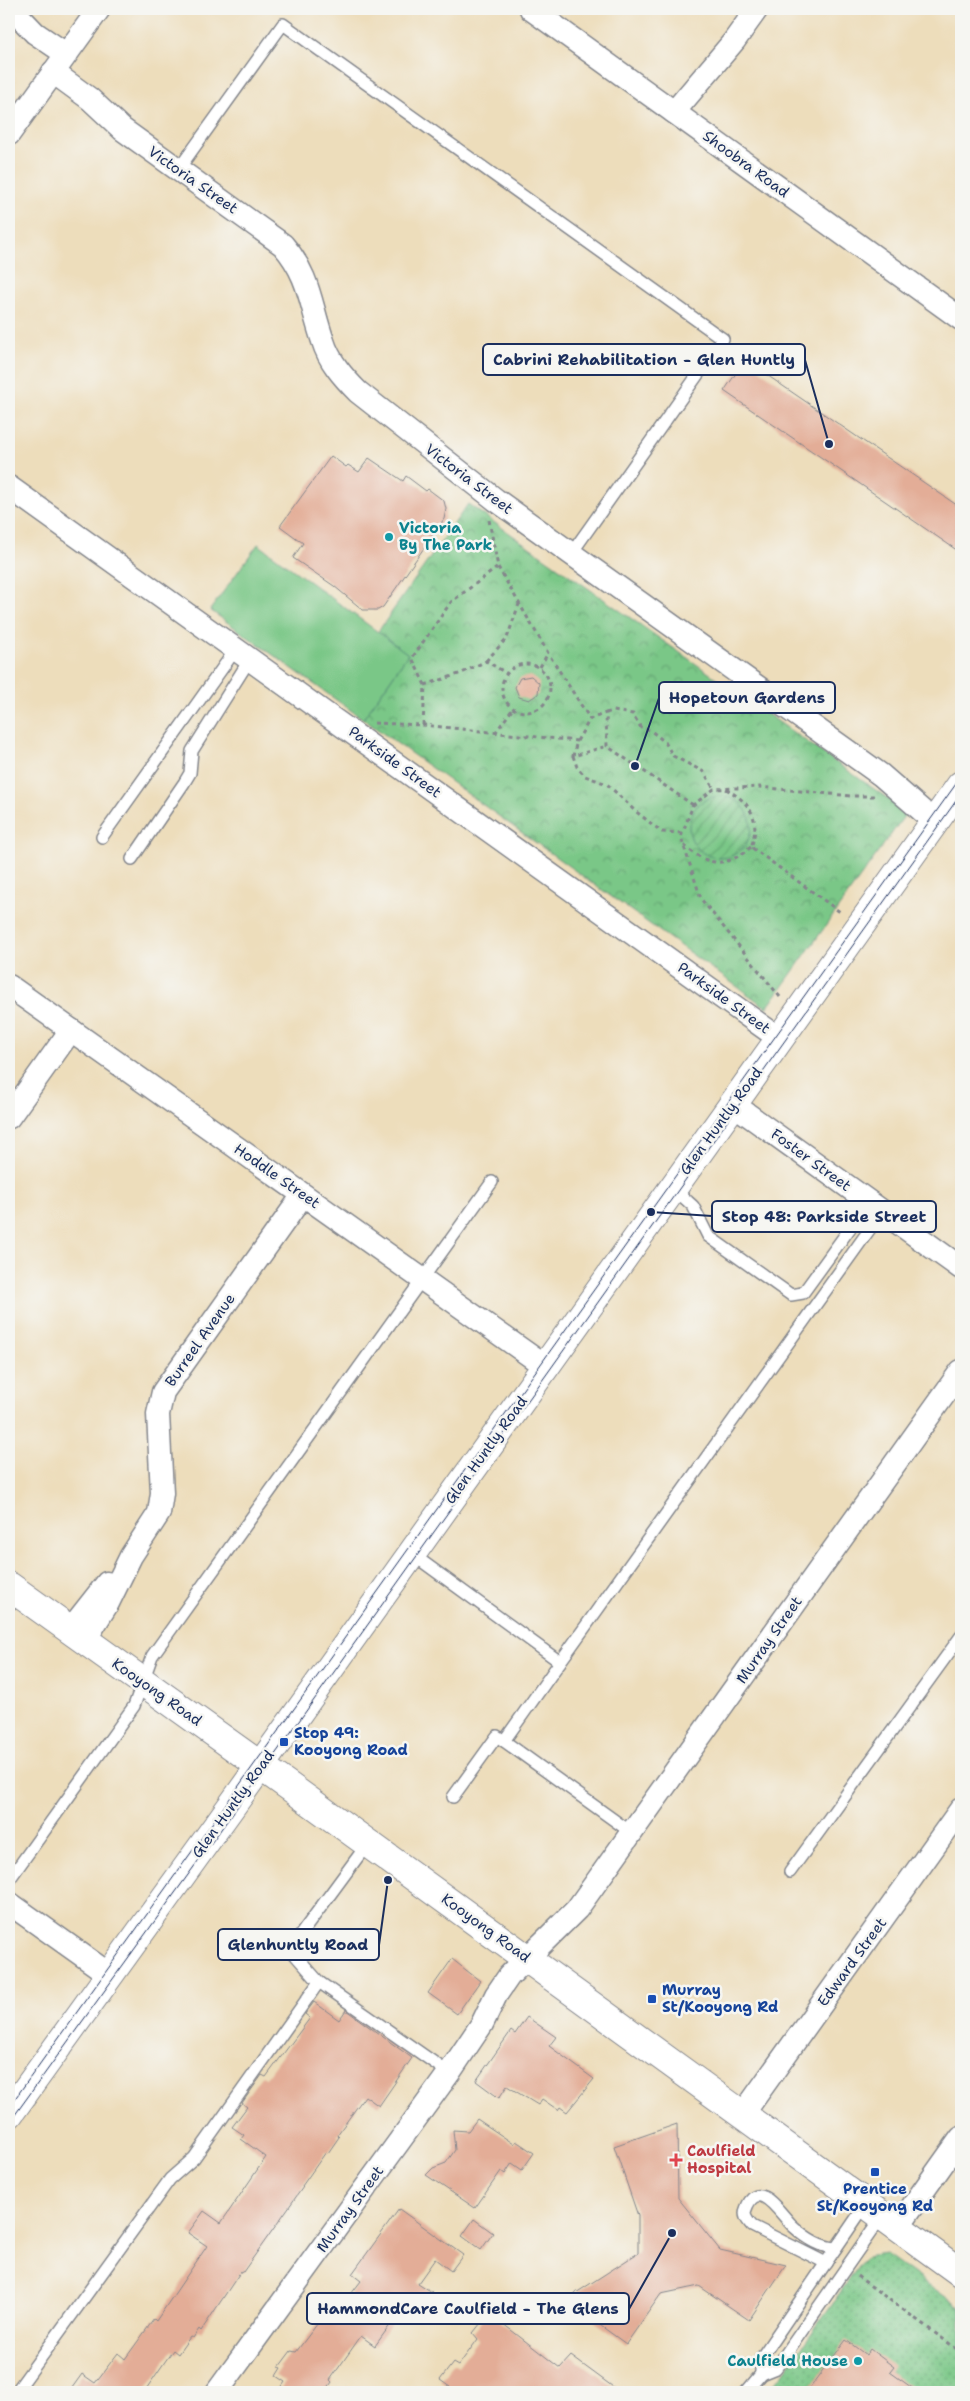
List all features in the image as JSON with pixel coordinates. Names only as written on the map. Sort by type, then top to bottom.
[{"type":"street","points":[[12,9],[35,33],[70,48]]},
{"type":"street","points":[[18,9],[44,20],[70,48]]},
{"type":"street","points":[[9,134],[98,9]]},
{"type":"street","name":"Shoobra Road","points":[[531,9],[961,319]]},
{"type":"street","points":[[681,117],[703,99],[734,41],[757,9]]},
{"type":"street","name":"Victoria Street","points":[[49,78],[82,109],[122,129],[269,233],[293,257],[309,288],[323,342],[330,359],[353,386],[496,500],[571,554],[878,785],[940,815]]},
{"type":"street","name":"Parkside Street","points":[[9,488],[780,1039]]},
{"type":"street","name":"Glen Huntly Road","points":[[9,2114],[261,1766],[961,785]]},
{"type":"street","name":"Hoddle Street","points":[[9,986],[546,1367]]},
{"type":"street","points":[[9,1117],[71,1030]]},
{"type":"street","name":"Foster Street","points":[[733,1104],[961,1268]]},
{"type":"street","name":"Burreel Avenue","points":[[77,1635],[108,1603],[131,1556],[153,1524],[161,1503],[158,1414],[163,1392],[303,1195]]},
{"type":"street","name":"Murray Street","points":[[217,2392],[449,2073],[482,2024],[533,1962],[552,1953],[564,1936],[577,1909],[961,1371]]},
{"type":"street","name":"Kooyong Road","points":[[9,1586],[533,1962],[961,2273]]},
{"type":"street","name":"Edward Street","points":[[743,2114],[961,1809]]},
{"type":"street","points":[[9,1903],[110,1975]]},
{"type":"street","points":[[882,2216],[961,2138]]},
{"type":"lane","points":[[178,170],[283,24],[723,339],[571,554]]},
{"type":"lane","points":[[102,837],[243,654]]},
{"type":"lane","points":[[132,859],[190,773],[192,751],[243,654]]},
{"type":"lane","points":[[9,1880],[134,1706],[152,1656],[492,1182]]},
{"type":"lane","points":[[673,1188],[693,1206],[708,1236],[791,1295],[803,1293],[875,1207]]},
{"type":"lane","points":[[504,1741],[875,1207]]},
{"type":"lane","points":[[412,1554],[560,1662]]},
{"type":"lane","points":[[790,1872],[961,1636]]},
{"type":"lane","points":[[453,1797],[497,1736],[632,1833]]},
{"type":"lane","points":[[368,1843],[290,1949],[318,1982],[449,2073]]},
{"type":"lane","points":[[16,2392],[170,2179],[194,2158],[318,1982]]},
{"type":"lane","points":[[826,2263],[752,2226],[746,2219],[744,2211],[748,2204],[754,2198],[762,2196],[770,2200],[792,2226],[819,2245],[836,2248]]},
{"type":"lane","points":[[761,2374],[761,2358],[836,2248],[882,2216]]},
{"type":"lane","points":[[746,2392],[761,2374],[776,2368],[882,2216]]},
{"type":"path","points":[[498,520],[489,514],[488,521],[498,567],[548,653],[590,719]]},
{"type":"path","points":[[423,725],[425,685],[412,658],[451,602],[498,567]]},
{"type":"path","points":[[425,685],[462,673],[486,661],[507,638],[519,604]]},
{"type":"path","points":[[540,667],[548,653]]},
{"type":"path","points":[[486,661],[506,673]]},
{"type":"path","points":[[522,663],[540,667],[550,683],[546,702],[531,713],[512,710],[501,692],[506,673],[522,663]]},
{"type":"path","points":[[495,734],[512,710]]},
{"type":"path","points":[[683,833],[662,832],[634,810],[607,784],[585,776],[577,767],[573,756],[577,741],[590,719],[613,711],[633,714],[641,728],[650,730],[665,742],[673,756],[704,772],[714,789]]},
{"type":"path","points":[[606,713],[607,746]]},
{"type":"path","points":[[364,724],[383,722],[423,725],[495,734],[577,741]]},
{"type":"path","points":[[573,756],[607,746]]},
{"type":"path","points":[[607,746],[693,805]]},
{"type":"path","points":[[780,997],[701,899],[681,837],[693,805],[714,789],[760,787],[851,796],[878,785]]},
{"type":"path","points":[[684,844],[701,859],[714,863],[729,861],[751,847],[756,833],[755,820],[748,806],[737,795],[725,789]]},
{"type":"path","points":[[751,847],[840,912]]},
{"type":"path","points":[[846,2268],[961,2352]]},
{"type":"green space","points":[[468,504],[907,812],[767,1008],[363,719],[408,654],[377,633]]},
{"type":"green space","points":[[258,544],[408,654],[363,719],[210,610]]},
{"type":"green space","points":[[714,796],[726,796],[742,805],[749,815],[751,827],[749,839],[742,849],[726,858],[714,858],[703,853],[694,844],[689,833],[689,821],[694,810],[703,801]]},
{"type":"green space","points":[[886,2254],[961,2308],[961,2392],[763,2392],[780,2378],[865,2257]]},
{"type":"building","points":[[745,360],[961,508],[961,553],[724,391]]},
{"type":"building","name":"Victoria By The Park","points":[[331,456],[346,467],[348,465],[359,472],[369,458],[403,481],[406,476],[426,491],[428,489],[444,501],[446,509],[444,519],[383,607],[378,610],[363,610],[334,586],[293,558],[303,543],[280,526]]},
{"type":"building","points":[[531,676],[539,683],[538,694],[529,700],[519,697],[515,687],[520,678]]},
{"type":"building","points":[[452,1959],[480,1981],[457,2014],[428,1993]]},
{"type":"building","points":[[314,2002],[339,2020],[346,2010],[412,2058],[379,2106],[365,2096],[337,2135],[339,2137],[328,2153],[326,2152],[243,2272],[241,2271],[201,2331],[199,2329],[193,2338],[190,2337],[178,2354],[173,2350],[144,2392],[69,2392],[82,2374],[95,2383],[118,2353],[125,2359],[154,2319],[156,2321],[207,2246],[188,2233],[204,2211],[221,2223],[266,2157],[241,2139],[244,2135],[232,2127],[247,2107],[242,2103],[262,2075],[266,2077],[310,2018],[305,2014]]},
{"type":"building","points":[[527,2017],[556,2037],[549,2046],[594,2079],[567,2112],[560,2107],[558,2110],[542,2099],[538,2105],[507,2086],[499,2098],[476,2081],[511,2031],[515,2034]]},
{"type":"building","points":[[477,2119],[514,2144],[516,2141],[534,2153],[522,2170],[512,2163],[505,2174],[501,2171],[475,2208],[426,2175],[433,2168],[446,2163],[455,2150],[453,2130],[468,2131]]},
{"type":"building","points":[[677,2124],[678,2198],[720,2250],[786,2265],[749,2320],[699,2286],[661,2294],[626,2344],[565,2300],[638,2253],[638,2216],[614,2146]]},
{"type":"building","points":[[399,2209],[463,2255],[451,2271],[435,2259],[418,2283],[432,2292],[423,2305],[416,2300],[401,2321],[396,2317],[375,2346],[361,2336],[330,2380],[332,2382],[325,2392],[278,2392],[285,2382],[276,2376],[281,2368],[279,2367],[291,2351],[296,2352],[321,2319],[328,2324],[361,2281],[352,2274]]},
{"type":"building","points":[[474,2219],[493,2233],[481,2250],[462,2236]]},
{"type":"building","points":[[489,2313],[560,2368],[571,2356],[620,2392],[457,2392],[440,2380],[453,2363],[458,2366],[478,2339],[473,2333]]},
{"type":"building","name":"Caulfield House","points":[[846,2340],[866,2355],[870,2349],[894,2367],[890,2372],[918,2392],[807,2392]]},
{"type":"tram line","points":[[9,2107],[961,777]]},
{"type":"tram line","points":[[9,2123],[284,1742],[961,794]]},
{"type":"place","name":"Cabrini Rehabilitation - Glen Huntly","points":[[829,444]]},
{"type":"place","name":"Victoria By The Park","points":[[389,537]]},
{"type":"place","name":"Hopetoun Gardens","points":[[635,766]]},
{"type":"place","name":"Stop 48: Parkside Street","points":[[651,1212]]},
{"type":"place","name":"Stop 49: Kooyong Road","points":[[284,1742]]},
{"type":"place","name":"Glenhuntly Road","points":[[388,1880]]},
{"type":"place","name":"Murray St/Kooyong Rd","points":[[652,1999]]},
{"type":"place","name":"Caulfield Hospital","points":[[676,2160]]},
{"type":"place","name":"Prentice St/Kooyong Rd","points":[[875,2172]]},
{"type":"place","name":"HammondCare Caulfield - The Glens","points":[[672,2233]]},
{"type":"place","name":"Caulfield House","points":[[858,2361]]}]
